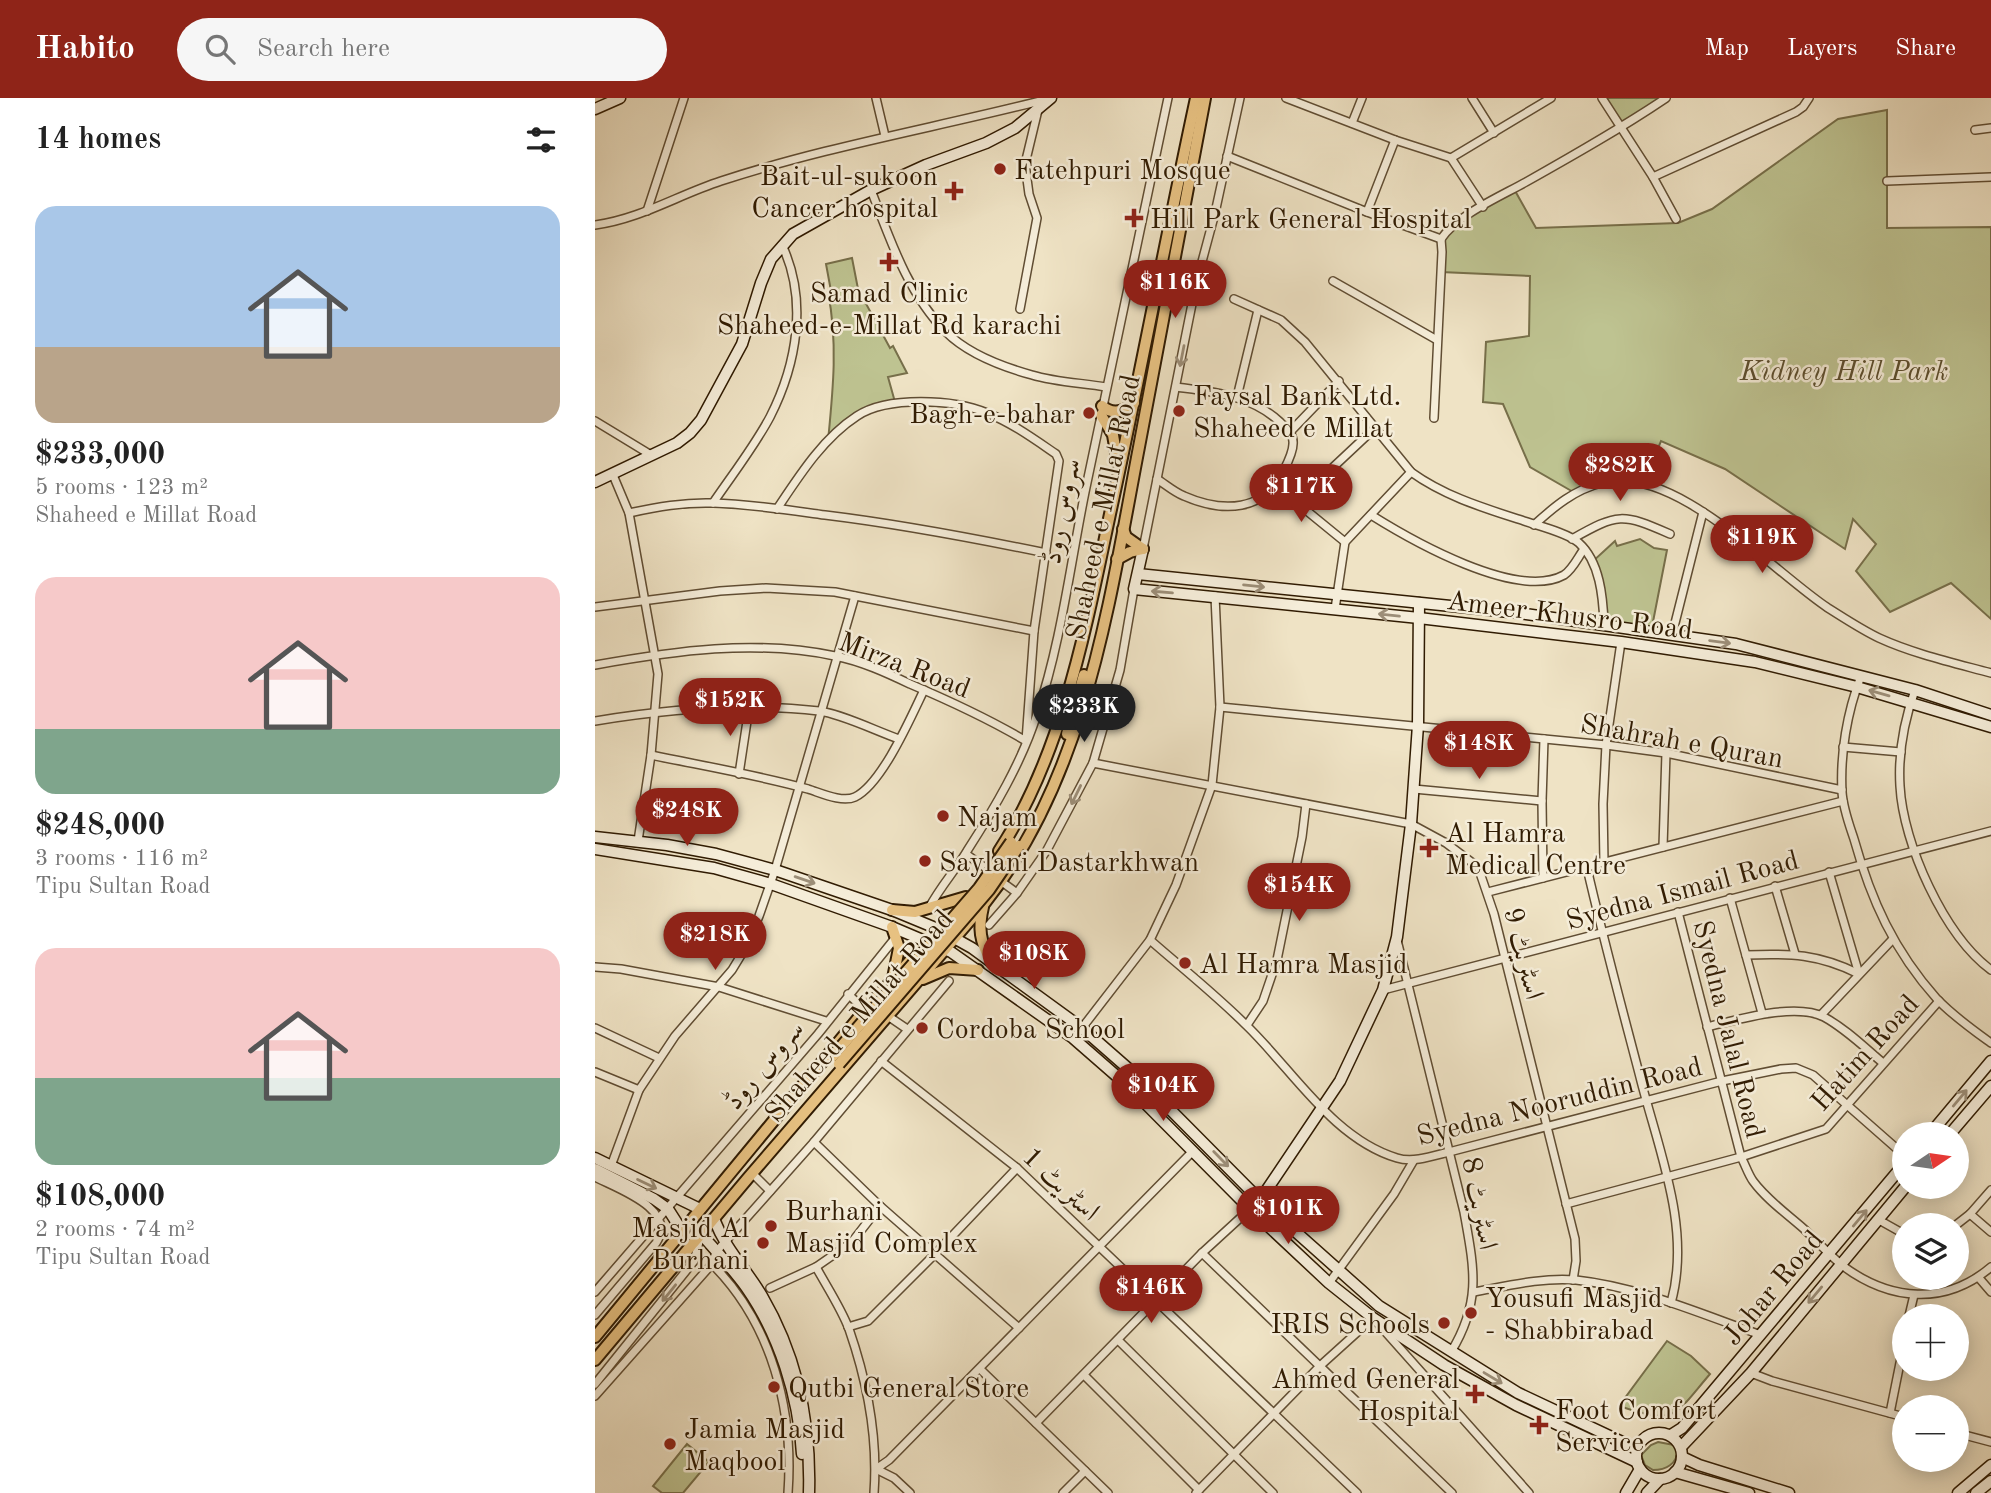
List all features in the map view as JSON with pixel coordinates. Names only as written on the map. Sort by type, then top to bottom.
[{"type":"main road","points":[[595,109],[620,98]]},
{"type":"main road","points":[[595,482],[677,443],[701,420],[742,344],[771,259],[793,234],[871,190],[926,165],[986,143],[1015,128],[1050,98]]},
{"type":"main road","name":"Shaheed e Millat Road","points":[[595,1337],[865,1010],[966,897],[1010,833],[1034,785],[1055,729],[1080,647],[1119,474],[1196,98]]},
{"type":"main road","name":"Shaheed e Millat Road","points":[[595,1360],[984,904],[1002,882],[1033,830],[1071,744],[1086,694],[1117,559],[1205,98]]},
{"type":"main road","points":[[1119,474],[1112,435],[1101,410],[1119,411],[1134,403]]},
{"type":"main road","points":[[1123,528],[1126,537],[1143,549]]},
{"type":"main road","points":[[1117,559],[1143,549]]},
{"type":"main road","points":[[1134,589],[1143,549]]},
{"type":"main road","name":"Ameer Khusro Road","points":[[1138,574],[1604,624],[1736,644],[1859,681],[1911,702],[1991,727]]},
{"type":"main road","name":"Ameer Khusro Road","points":[[1134,589],[1621,642],[1915,690],[1991,715]]},
{"type":"main road","points":[[1260,1200],[1340,1081],[1383,990],[1397,937],[1411,824],[1418,725],[1419,603]]},
{"type":"main road","points":[[750,1176],[752,1166],[1015,844],[1053,776],[1098,625],[1104,617]]},
{"type":"main road","points":[[1015,844],[1054,750],[1082,660],[1080,647]]},
{"type":"main road","points":[[595,836],[716,854],[775,870],[892,910],[954,938],[991,961],[1082,1028],[1139,1078],[1260,1200],[1379,1306],[1518,1393],[1637,1448]]},
{"type":"main road","points":[[595,849],[714,868],[771,884],[894,932],[928,941],[945,950],[978,970],[1073,1038],[1128,1086],[1250,1209],[1329,1283],[1373,1318],[1444,1365],[1516,1405],[1639,1465],[1653,1478],[1660,1479]]},
{"type":"main road","points":[[892,910],[915,912],[966,897]]},
{"type":"main road","points":[[984,904],[979,930],[991,961]]},
{"type":"main road","points":[[946,919],[948,930],[962,928]]},
{"type":"main road","points":[[893,978],[899,948],[894,932]]},
{"type":"main road","points":[[913,957],[922,956],[930,967]]},
{"type":"main road","points":[[917,982],[949,968],[978,970]]},
{"type":"main road","points":[[738,1162],[746,1159],[836,1061]]},
{"type":"main road","points":[[1940,1122],[1991,1061]]},
{"type":"main road","points":[[1960,1122],[1991,1086]]},
{"type":"main road","points":[[1192,1152],[1204,1142]]},
{"type":"main road","points":[[595,1158],[700,1209]]},
{"type":"main road","points":[[595,1169],[654,1199],[668,1209],[682,1231]]},
{"type":"main road","name":"Johar Road","points":[[1671,1435],[1682,1428],[1892,1179]]},
{"type":"main road","name":"Johar Road","points":[[1681,1452],[1751,1373],[1896,1199]]},
{"type":"main road","points":[[714,1219],[725,1244],[760,1293],[785,1342],[806,1426],[809,1493]]},
{"type":"main road","points":[[701,1234],[751,1294],[776,1345],[794,1400],[799,1426],[802,1493]]},
{"type":"main road","points":[[1373,1318],[1379,1306]]},
{"type":"main road","points":[[1626,1493],[1639,1465],[1637,1448],[1640,1442],[1651,1434],[1664,1433],[1671,1435],[1681,1452],[1789,1493]]},
{"type":"main road","points":[[1675,1472],[1681,1452]]},
{"type":"main road","points":[[1958,1493],[1991,1465]]},
{"type":"main road","points":[[1647,1493],[1660,1479],[1675,1472],[1749,1493]]},
{"type":"main road","points":[[1976,1493],[1991,1481]]},
{"type":"street","points":[[647,211],[684,98]]},
{"type":"street","points":[[876,98],[885,136]]},
{"type":"street","points":[[595,225],[618,222],[720,182],[885,136],[1050,98]]},
{"type":"street","name":"سروس روڈ","points":[[929,909],[937,893],[966,854],[1013,769],[1037,715],[1057,636],[1101,410],[1168,98]]},
{"type":"street","points":[[1143,549],[1196,284],[1240,98]]},
{"type":"street","points":[[1286,98],[1395,140],[1451,158],[1483,207]]},
{"type":"street","points":[[1352,123],[1362,98]]},
{"type":"street","points":[[1472,98],[1494,133]]},
{"type":"street","points":[[1451,158],[1551,98]]},
{"type":"street","points":[[1602,98],[1653,177],[1676,219]]},
{"type":"street","points":[[1434,418],[1443,252],[1441,239],[1451,227],[1621,128],[1665,98]]},
{"type":"street","points":[[1653,177],[1796,112],[1809,98]]},
{"type":"street","points":[[1010,108],[1016,119],[1015,128]]},
{"type":"street","points":[[1020,309],[1037,218],[1029,194],[1025,163],[1039,109]]},
{"type":"street","points":[[1975,130],[1991,128]]},
{"type":"street","points":[[1367,212],[1395,140]]},
{"type":"street","points":[[1227,156],[1441,239]]},
{"type":"street","points":[[1887,181],[1991,177]]},
{"type":"street","points":[[871,190],[909,280],[925,308],[947,334],[985,357],[1033,376],[1106,387]]},
{"type":"street","points":[[713,503],[769,419],[782,391],[792,355],[797,323],[796,283],[782,245]]},
{"type":"street","points":[[1333,281],[1437,340]]},
{"type":"street","points":[[1234,299],[1281,320],[1305,342],[1411,472],[1450,496],[1572,539],[1584,549],[1598,577],[1603,598],[1604,624]]},
{"type":"street","points":[[1237,397],[1258,310]]},
{"type":"street","points":[[1290,432],[1339,381]]},
{"type":"street","points":[[1157,479],[1183,496],[1211,504],[1236,506],[1263,498],[1278,484],[1293,446],[1290,432],[1270,413],[1237,397],[1176,387]]},
{"type":"street","points":[[777,509],[824,445],[858,415],[895,402],[958,405],[984,412],[1013,425],[1056,454],[1059,461],[1034,631],[1026,741]]},
{"type":"street","points":[[595,421],[651,455]]},
{"type":"street","points":[[1296,502],[1376,427]]},
{"type":"street","points":[[1335,609],[1345,542],[1411,472]]},
{"type":"street","points":[[613,475],[629,513],[658,674],[652,755],[638,841]]},
{"type":"street","points":[[1534,525],[1569,496],[1604,482],[1629,481],[1662,490],[1718,521],[1828,608],[1879,638],[1991,673]]},
{"type":"street","points":[[1278,484],[1345,542]]},
{"type":"street","points":[[629,513],[667,505],[713,503],[777,509],[977,538],[1046,553]]},
{"type":"street","points":[[1672,635],[1703,513]]},
{"type":"street","points":[[1371,515],[1411,540],[1455,561],[1509,577],[1538,581],[1565,574],[1584,549]]},
{"type":"street","points":[[1572,539],[1598,524],[1613,518],[1626,517],[1670,534]]},
{"type":"street","points":[[595,607],[766,588],[835,592],[1034,631]]},
{"type":"street","points":[[989,925],[1017,893],[1057,832],[1093,763],[1119,670],[1134,589]]},
{"type":"street","points":[[611,1166],[639,1090],[659,1058],[719,987],[746,947],[771,884],[855,596]]},
{"type":"street","points":[[1082,1028],[1150,940],[1176,885],[1212,785],[1220,707],[1215,596]]},
{"type":"street","points":[[1604,863],[1606,745],[1621,642]]},
{"type":"street","name":"Mirza Road","points":[[595,665],[656,654],[715,648],[758,647],[837,656],[924,690],[986,718],[1026,741]]},
{"type":"street","points":[[1859,681],[1843,747],[1842,790],[1861,864],[1892,940],[1939,1001],[1991,1043]]},
{"type":"street","points":[[652,755],[843,799],[854,797],[869,785],[899,738],[924,690]]},
{"type":"street","points":[[1915,690],[1901,739],[1900,787],[1909,835],[1930,889],[1951,928],[1991,970]]},
{"type":"street","name":"Shahrah e Quran","points":[[1220,707],[1606,745],[1665,753],[1842,790]]},
{"type":"street","points":[[739,774],[749,708]]},
{"type":"street","points":[[595,721],[656,711],[749,708],[821,711],[899,738]]},
{"type":"street","points":[[1543,878],[1544,739]]},
{"type":"street","points":[[1843,747],[1901,752]]},
{"type":"street","points":[[1663,847],[1665,753]]},
{"type":"street","name":"اسٹریٹ 9","points":[[1093,763],[1411,824],[1447,843],[1478,867],[1488,892],[1575,1239],[1573,1280]]},
{"type":"street","points":[[1414,789],[1542,801]]},
{"type":"street","points":[[1488,892],[1843,801]]},
{"type":"street","points":[[1247,1025],[1263,1001],[1277,960],[1306,804]]},
{"type":"street","name":"Syedna Ismail Road","points":[[1383,990],[1991,831]]},
{"type":"street","points":[[966,854],[987,869]]},
{"type":"street","points":[[1587,868],[1646,1102],[1668,1176],[1677,1232],[1678,1266],[1671,1303]]},
{"type":"street","points":[[1829,872],[1859,974]]},
{"type":"street","points":[[1002,882],[1017,893]]},
{"type":"street","points":[[1776,886],[1795,954]]},
{"type":"street","points":[[1730,898],[1762,1013]]},
{"type":"street","name":"Syedna Jalal Road","points":[[1678,912],[1741,1157],[1753,1181],[1841,1264],[1864,1280],[1914,1295]]},
{"type":"street","name":"سروس روڈ","points":[[595,1292],[818,1034],[894,932]]},
{"type":"street","name":"اسٹریٹ 8","points":[[1397,937],[1464,1212],[1474,1292],[1463,1332],[1451,1352]]},
{"type":"street","name":"Syedna Nooruddin Road","points":[[1150,940],[1247,1025],[1322,1109],[1364,1143],[1398,1159],[1414,1160],[1449,1153],[1722,1081],[1796,1068],[1812,1075],[1892,1144]]},
{"type":"street","points":[[1821,1015],[1892,940]]},
{"type":"street","points":[[1746,955],[1795,954],[1836,962],[1859,974]]},
{"type":"street","points":[[595,967],[621,969],[719,987],[826,1021]]},
{"type":"street","points":[[595,1396],[712,1264],[716,1252],[814,1142],[949,981]]},
{"type":"street","points":[[848,994],[865,1010]]},
{"type":"street","name":"Hatim Road","points":[[1566,1204],[1741,1157],[1826,1129],[1939,1001]]},
{"type":"street","points":[[1707,1027],[1762,1013],[1821,1015],[1883,1063]]},
{"type":"street","points":[[888,1016],[907,1029]]},
{"type":"street","points":[[595,1028],[659,1058]]},
{"type":"street","name":"اسٹریٹ 1","points":[[881,1061],[1017,1167],[1357,1493]]},
{"type":"street","points":[[595,1072],[639,1090]]},
{"type":"street","points":[[814,1142],[880,1206],[1019,1328]]},
{"type":"street","points":[[876,1469],[889,1460],[980,1369],[1192,1152]]},
{"type":"street","points":[[1329,1283],[1394,1194],[1414,1160]]},
{"type":"street","points":[[848,1327],[868,1321],[1017,1167]]},
{"type":"street","points":[[750,1176],[770,1191]]},
{"type":"street","points":[[595,1177],[649,1206],[659,1218],[661,1233],[656,1243],[595,1315]]},
{"type":"street","points":[[1991,1190],[1970,1214],[1991,1232]]},
{"type":"street","points":[[770,1288],[816,1267],[852,1242],[880,1206]]},
{"type":"street","points":[[1035,1423],[1202,1253],[1250,1209]]},
{"type":"street","points":[[1879,1220],[1892,1227]]},
{"type":"street","points":[[595,1384],[694,1261],[701,1234]]},
{"type":"street","points":[[1202,1253],[1452,1493]]},
{"type":"street","points":[[712,1264],[730,1283],[750,1313],[767,1348],[777,1378],[788,1429],[788,1493]]},
{"type":"street","points":[[816,1267],[848,1327],[870,1409],[876,1469],[874,1493]]},
{"type":"street","points":[[1912,1304],[1914,1295],[1932,1295],[1957,1289],[1979,1278],[1991,1267]]},
{"type":"street","points":[[1979,1278],[1991,1292]]},
{"type":"street","points":[[1474,1292],[1573,1280],[1671,1303],[1761,1335]]},
{"type":"street","points":[[1084,1375],[1198,1492],[1321,1365],[1373,1318],[1529,1493]]},
{"type":"street","points":[[1118,1340],[1273,1493]]},
{"type":"street","points":[[980,1369],[1108,1493]]},
{"type":"street","points":[[1751,1373],[1890,1413],[1896,1381]]},
{"type":"street","points":[[1969,1436],[1991,1442]]},
{"type":"street","points":[[876,1469],[894,1478],[910,1493]]},
{"type":"street","points":[[1063,1493],[1085,1471]]},
{"type":"green space","points":[[1602,98],[1665,98],[1621,128]]},
{"type":"green space","name":"Kidney Hill Park","points":[[1887,110],[1887,228],[1991,227],[1991,619],[1951,583],[1890,612],[1856,571],[1876,544],[1853,519],[1845,549],[1725,469],[1661,441],[1643,484],[1604,482],[1575,493],[1530,467],[1503,404],[1483,402],[1486,342],[1529,336],[1530,276],[1441,272],[1441,239],[1454,225],[1514,189],[1536,228],[1678,223],[1712,209],[1838,119]]},
{"type":"green space","points":[[852,258],[858,289],[907,373],[888,377],[895,402],[858,415],[828,441],[834,348],[828,292],[831,291],[826,264]]},
{"type":"green space","points":[[1640,539],[1654,548],[1667,550],[1651,632],[1604,624],[1592,562],[1615,541],[1617,546]]},
{"type":"green space","points":[[1667,1341],[1691,1356],[1710,1374],[1680,1408],[1664,1416],[1619,1406]]},
{"type":"green space","points":[[1658,1442],[1674,1445],[1678,1450],[1670,1465],[1653,1470],[1645,1465],[1641,1455]]},
{"type":"green space","points":[[687,1444],[709,1462],[683,1493],[662,1493],[653,1486]]},
{"type":"place","name":"Fatehpuri Mosque","points":[[1000,169]]},
{"type":"place","name":"Bait-ul-sukoon Cancer hospital","points":[[954,191]]},
{"type":"place","name":"Hill Park General Hospital","points":[[1134,218]]},
{"type":"place","name":"Samad Clinic Shaheed-e-Millat Rd karachi","points":[[889,262]]},
{"type":"place","name":"Faysal Bank Ltd. Shaheed e Millat","points":[[1179,411]]},
{"type":"place","name":"Bagh-e-bahar","points":[[1089,413]]},
{"type":"place","name":"Najam","points":[[943,816]]},
{"type":"place","name":"Al Hamra Medical Centre","points":[[1429,848]]},
{"type":"place","name":"Saylani Dastarkhwan","points":[[925,861]]},
{"type":"place","name":"Al Hamra Masjid","points":[[1185,963]]},
{"type":"place","name":"Cordoba School","points":[[922,1028]]},
{"type":"place","name":"Burhani Masjid Complex","points":[[771,1226]]},
{"type":"place","name":"Masjid Al Burhani","points":[[763,1243]]},
{"type":"place","name":"Yousufi Masjid - Shabbirabad","points":[[1471,1313]]},
{"type":"place","name":"IRIS Schools","points":[[1444,1323]]},
{"type":"place","name":"Qutbi General Store","points":[[774,1387]]},
{"type":"place","name":"Ahmed General Hospital","points":[[1475,1394]]},
{"type":"place","name":"Foot Comfort Service","points":[[1539,1425]]},
{"type":"place","name":"Jamia Masjid Maqbool","points":[[670,1444]]}]
